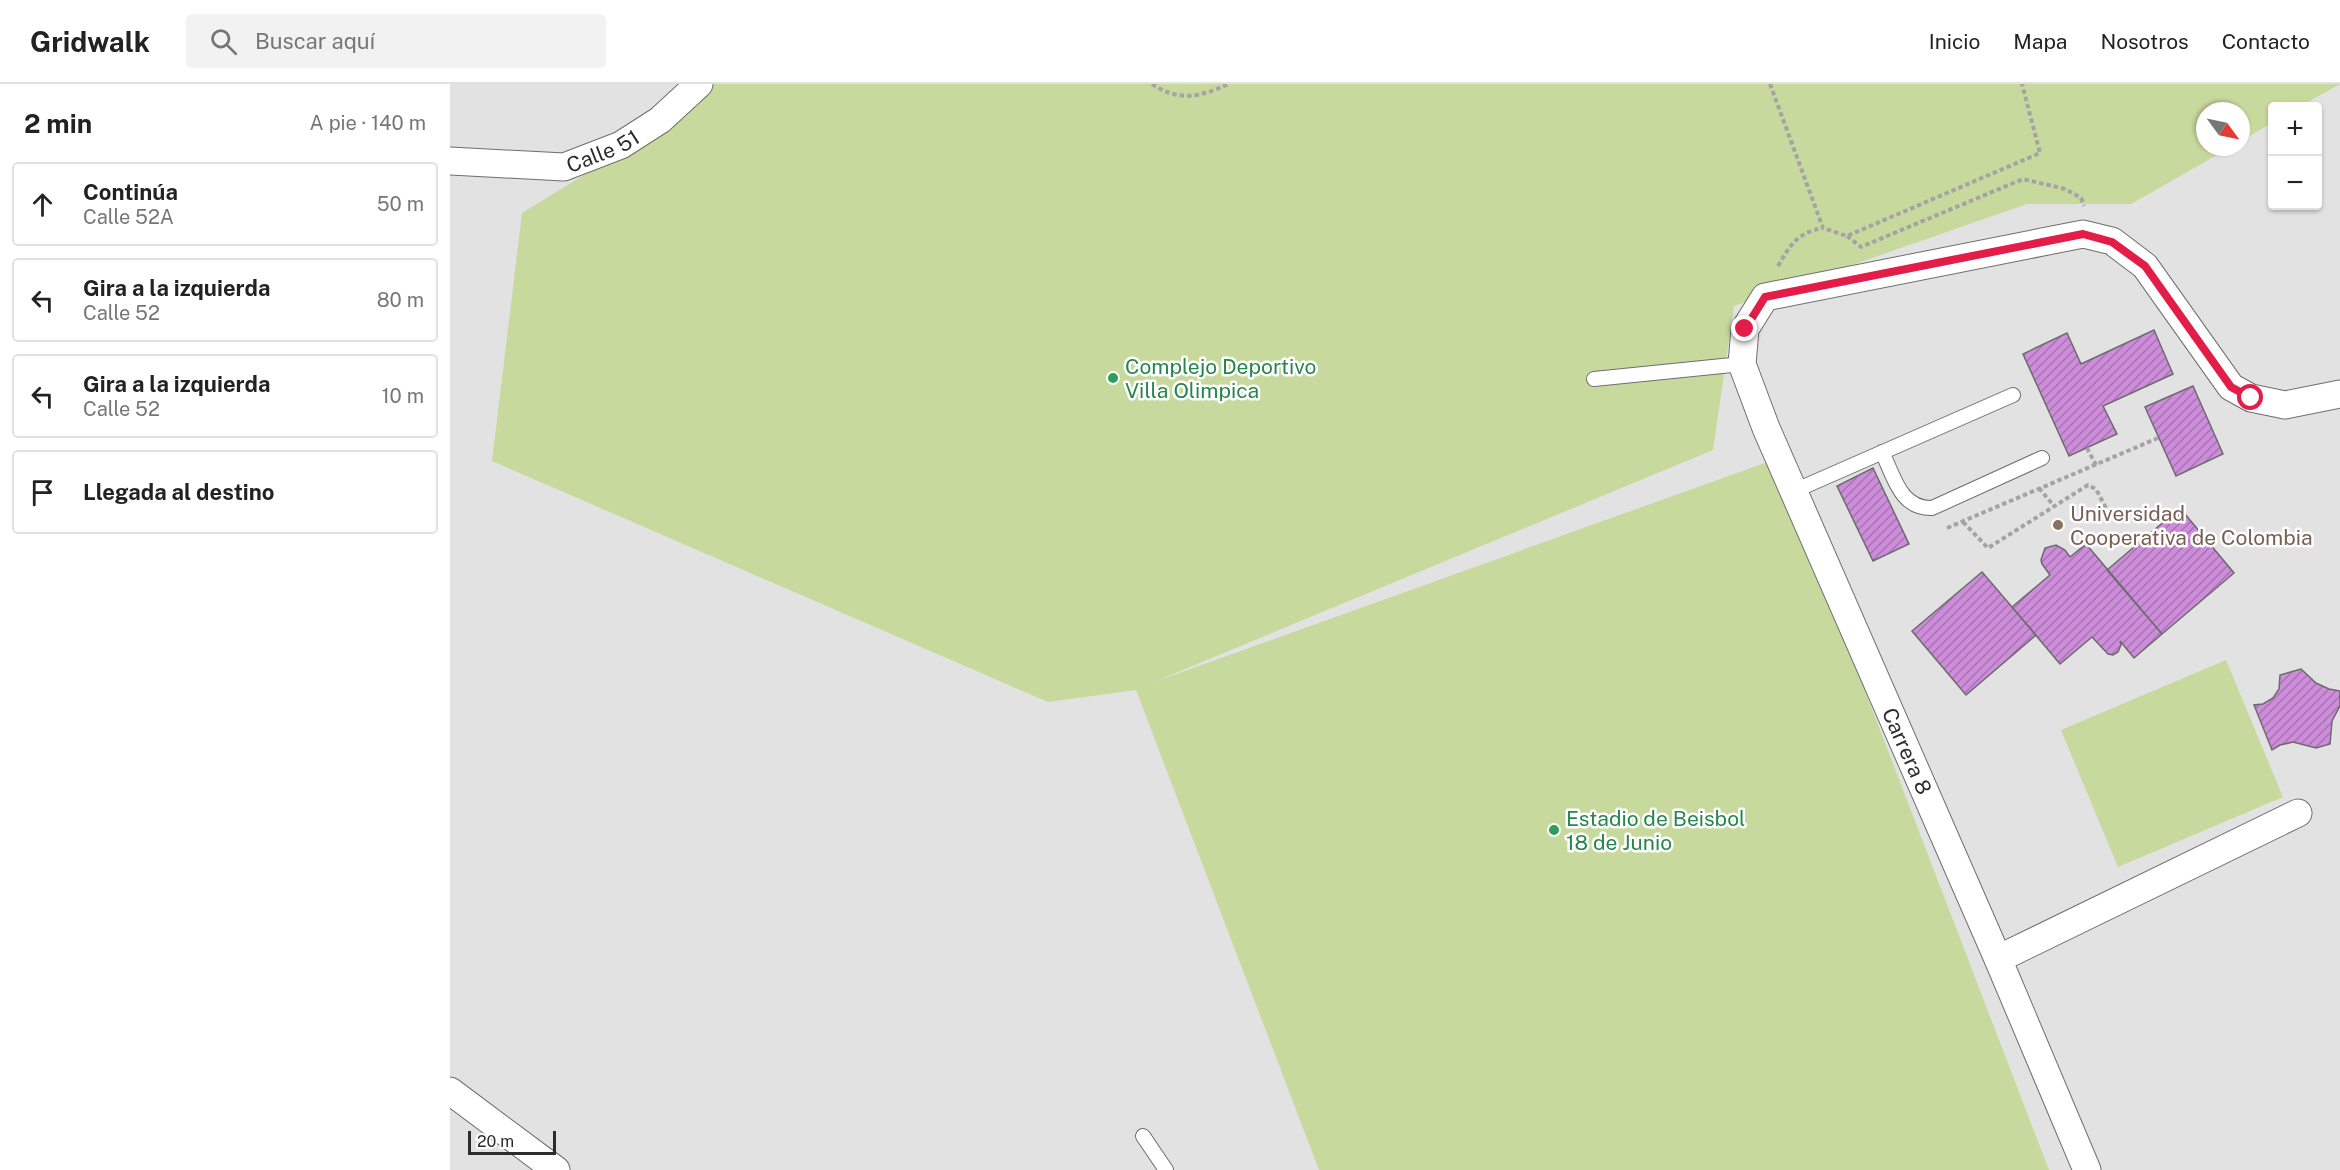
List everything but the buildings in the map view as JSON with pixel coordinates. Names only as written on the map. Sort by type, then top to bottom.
[{"type":"street","name":"Calle 51","points":[[450,161],[564,167],[621,145],[660,120],[699,84]]},
{"type":"street","points":[[1765,297],[2083,234],[2112,242],[2145,266],[2231,387],[2251,398],[2285,405],[2340,394]]},
{"type":"street","name":"Carrera 8","points":[[1765,297],[1745,329],[1742,364],[1794,491],[1998,959],[2087,1170]]},
{"type":"street","points":[[1998,959],[2298,813]]},
{"type":"street","points":[[450,1091],[556,1170]]},
{"type":"lane","points":[[1594,379],[1742,364]]},
{"type":"lane","points":[[1794,491],[2013,395]]},
{"type":"lane","points":[[1882,452],[1908,501],[1920,508],[1932,508],[2042,458]]},
{"type":"lane","points":[[1143,1136],[1166,1170]]},
{"type":"path","points":[[1152,84],[1161,90],[1186,98],[1230,84]]},
{"type":"path","points":[[1770,84],[1823,228]]},
{"type":"path","points":[[1847,236],[2040,153],[2022,84]]},
{"type":"path","points":[[1765,297],[1775,270],[1791,245],[1807,231],[1823,228],[1847,236],[1861,247],[2023,179],[2066,189],[2077,194],[2084,203],[2083,234]]},
{"type":"path","points":[[1947,528],[2158,438]]},
{"type":"path","points":[[2087,448],[2096,465]]},
{"type":"path","points":[[1962,522],[1989,548],[2088,485],[2096,489],[2107,510]]},
{"type":"green space","name":"Complejo Deportivo Villa Olimpica","points":[[696,84],[2340,84],[2308,102],[2268,102],[2268,125],[2250,136],[2250,102],[2196,102],[2196,156],[2215,156],[2131,204],[2027,204],[1734,306],[1713,450],[1154,682],[1776,459],[2049,1170],[1319,1170],[1136,690],[1048,702],[492,461],[522,213],[698,105]]},
{"type":"green space","points":[[2226,660],[2283,797],[2118,867],[2061,730]]},
{"type":"place","name":"Complejo Deportivo Villa Olimpica","points":[[1113,378]]},
{"type":"place","name":"Universidad Cooperativa de Colombia","points":[[2058,525]]},
{"type":"place","name":"Estadio de Beisbol 18 de Junio","points":[[1554,830]]},
{"type":"route","points":[[1745,329],[1765,297],[2083,234],[2112,242],[2145,266],[2231,387],[2251,398]]}]
